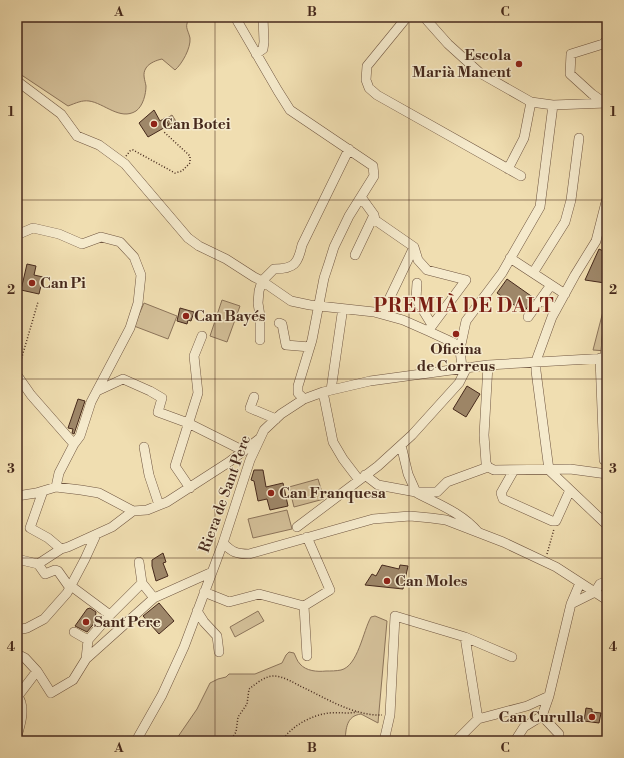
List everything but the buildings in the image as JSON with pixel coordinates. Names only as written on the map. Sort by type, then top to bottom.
[{"type":"street","points":[[235,17],[290,110],[373,166],[374,176],[349,216],[334,247],[324,278],[310,347],[298,386],[298,393],[304,399]]},
{"type":"street","points":[[256,54],[263,49],[263,17]]},
{"type":"street","points":[[406,17],[367,66],[366,80],[369,88],[377,95],[520,176]]},
{"type":"street","points":[[424,17],[448,44],[480,73],[531,102],[553,105],[606,103]]},
{"type":"street","points":[[606,103],[592,94],[570,74],[571,54],[603,44],[607,40]]},
{"type":"street","points":[[17,81],[61,114],[77,136],[99,145],[121,162],[188,238],[199,246],[226,259],[291,301],[319,306],[374,312],[404,320],[430,328],[460,349]]},
{"type":"street","points":[[508,169],[524,138],[531,102]]},
{"type":"street","points":[[297,527],[378,466],[412,435],[459,383],[464,374],[460,349],[466,321],[502,273],[540,207],[553,105]]},
{"type":"street","points":[[533,273],[565,222],[571,200],[579,138]]},
{"type":"street","points":[[260,340],[260,316],[258,303],[262,281],[274,270],[292,266],[299,260],[302,245],[349,149]]},
{"type":"street","points":[[361,197],[374,215],[375,220],[414,247],[418,260],[427,270],[466,280],[430,328]]},
{"type":"street","points":[[607,198],[596,241],[556,310],[536,361],[549,470],[607,525]]},
{"type":"street","points":[[355,255],[374,215]]},
{"type":"street","points":[[19,234],[33,228],[59,234],[82,244],[101,238],[120,242],[134,257],[141,275],[138,303],[130,328],[91,402],[80,436],[74,444],[59,473],[56,487]]},
{"type":"street","points":[[382,314],[414,247]]},
{"type":"street","points":[[510,258],[565,294]]},
{"type":"street","points":[[417,283],[416,299],[430,328]]},
{"type":"street","points":[[528,317],[551,285]]},
{"type":"street","points":[[541,299],[556,310]]},
{"type":"street","points":[[342,314],[327,391],[333,442],[343,459],[362,478],[378,485],[416,492],[437,492],[447,482],[488,467]]},
{"type":"street","points":[[279,323],[282,324],[286,345],[310,347]]},
{"type":"street","points":[[604,460],[604,358],[607,334]]},
{"type":"street","points":[[190,488],[175,466],[198,392],[194,356],[202,336]]},
{"type":"street","name":"Riera de Sant Pere","points":[[136,741],[162,695],[184,647],[223,543],[250,460],[264,430],[281,414],[304,399],[327,391],[370,381],[464,367],[536,361],[604,358]]},
{"type":"street","points":[[488,365],[484,435],[486,463],[488,467],[494,470],[570,469],[607,474]]},
{"type":"street","points":[[17,374],[31,395],[74,444]]},
{"type":"street","points":[[97,391],[123,379],[162,398],[158,412],[188,423],[244,451]]},
{"type":"street","points":[[254,397],[250,408],[276,419]]},
{"type":"street","points":[[38,564],[61,548],[96,535],[112,527],[133,512],[147,510],[167,502],[244,451],[260,438]]},
{"type":"street","points":[[401,445],[408,474],[416,492],[459,514],[471,523],[479,533]]},
{"type":"street","points":[[144,447],[149,475],[159,505]]},
{"type":"street","points":[[514,470],[501,493],[504,499],[552,521],[556,521],[570,490]]},
{"type":"street","points":[[17,496],[56,487],[99,493],[133,512]]},
{"type":"street","points":[[43,491],[30,528],[48,538],[61,548]]},
{"type":"street","points":[[223,543],[237,554],[249,554],[373,519],[410,516],[446,520],[503,542],[556,567],[607,600]]},
{"type":"street","points":[[17,630],[27,628],[44,619],[70,587],[96,535]]},
{"type":"street","points":[[204,592],[230,602],[259,594],[304,606],[330,590],[307,537]]},
{"type":"street","points":[[17,559],[38,564],[45,574],[55,570],[58,571],[70,587],[110,615]]},
{"type":"street","points":[[139,562],[142,583],[154,598]]},
{"type":"street","points":[[17,654],[25,658],[38,671],[51,693],[73,680],[86,659],[154,598],[212,572]]},
{"type":"street","points":[[571,604],[595,592],[600,584],[607,581]]},
{"type":"street","points":[[515,741],[524,727],[542,716],[549,696],[571,604],[579,582]]},
{"type":"street","points":[[86,659],[88,640],[110,615],[142,583]]},
{"type":"street","points":[[304,606],[307,656]]},
{"type":"street","points":[[197,611],[216,636],[219,652]]},
{"type":"street","points":[[384,741],[390,715],[395,616],[465,637],[512,656]]},
{"type":"street","points":[[74,632],[88,640]]},
{"type":"street","points":[[465,637],[478,719]]},
{"type":"street","points":[[17,736],[22,722],[21,704],[18,695],[38,671]]},
{"type":"street","points":[[456,741],[478,719],[527,706],[549,696]]},
{"type":"street","points":[[542,716],[559,734]]},
{"type":"path","points":[[121,162],[130,151],[133,150],[175,173],[182,171],[190,163],[190,156],[164,132]]},
{"type":"path","points":[[17,374],[38,302]]},
{"type":"path","points":[[544,562],[552,540],[556,521]]},
{"type":"path","points":[[230,741],[236,732],[238,717],[247,704],[249,689],[264,678],[274,676],[293,682],[330,701],[358,712],[376,715],[390,715]]},
{"type":"path","points":[[282,741],[293,727],[311,718],[329,713],[348,714],[358,712]]},
{"type":"shaded area","points":[[23,17],[191,17],[187,23],[190,42],[186,56],[175,70],[162,59],[147,66],[144,72],[146,86],[145,96],[141,106],[136,111],[130,114],[118,113],[95,102],[89,101],[79,102],[68,106],[17,72],[17,23]]},
{"type":"shaded area","points":[[172,115],[177,123],[171,127],[167,118]]},
{"type":"shaded area","points":[[607,296],[607,351],[593,350]]},
{"type":"shaded area","points":[[222,300],[240,306],[227,342],[210,336]]},
{"type":"shaded area","points":[[144,303],[177,316],[168,339],[134,326]]},
{"type":"shaded area","points":[[318,479],[324,499],[294,507],[289,487]]},
{"type":"shaded area","points":[[287,510],[292,529],[253,538],[248,519]]},
{"type":"shaded area","points":[[258,611],[264,621],[235,637],[230,627]]},
{"type":"shaded area","points":[[375,616],[387,621],[378,723],[361,714],[352,717],[348,724],[345,741],[175,741],[197,709],[210,683],[226,677],[229,674],[255,674],[282,663],[289,652],[294,653],[299,663],[308,670],[341,670],[352,662],[371,617]]},
{"type":"place","name":"Escola Marià Manent","points":[[519,64]]},
{"type":"place","name":"Can Botei","points":[[154,124]]},
{"type":"place","name":"Can Pi","points":[[32,283]]},
{"type":"place","name":"Can Bayés","points":[[186,316]]},
{"type":"place","name":"Oficina de Correus","points":[[456,334]]},
{"type":"place","name":"Can Franquesa","points":[[271,493]]},
{"type":"place","name":"Can Moles","points":[[387,581]]},
{"type":"place","name":"Sant Pere","points":[[86,622]]},
{"type":"place","name":"Can Curulla","points":[[592,717]]},
{"type":"district","name":"PREMIÀ DE DALT","points":[[464,306]]}]
